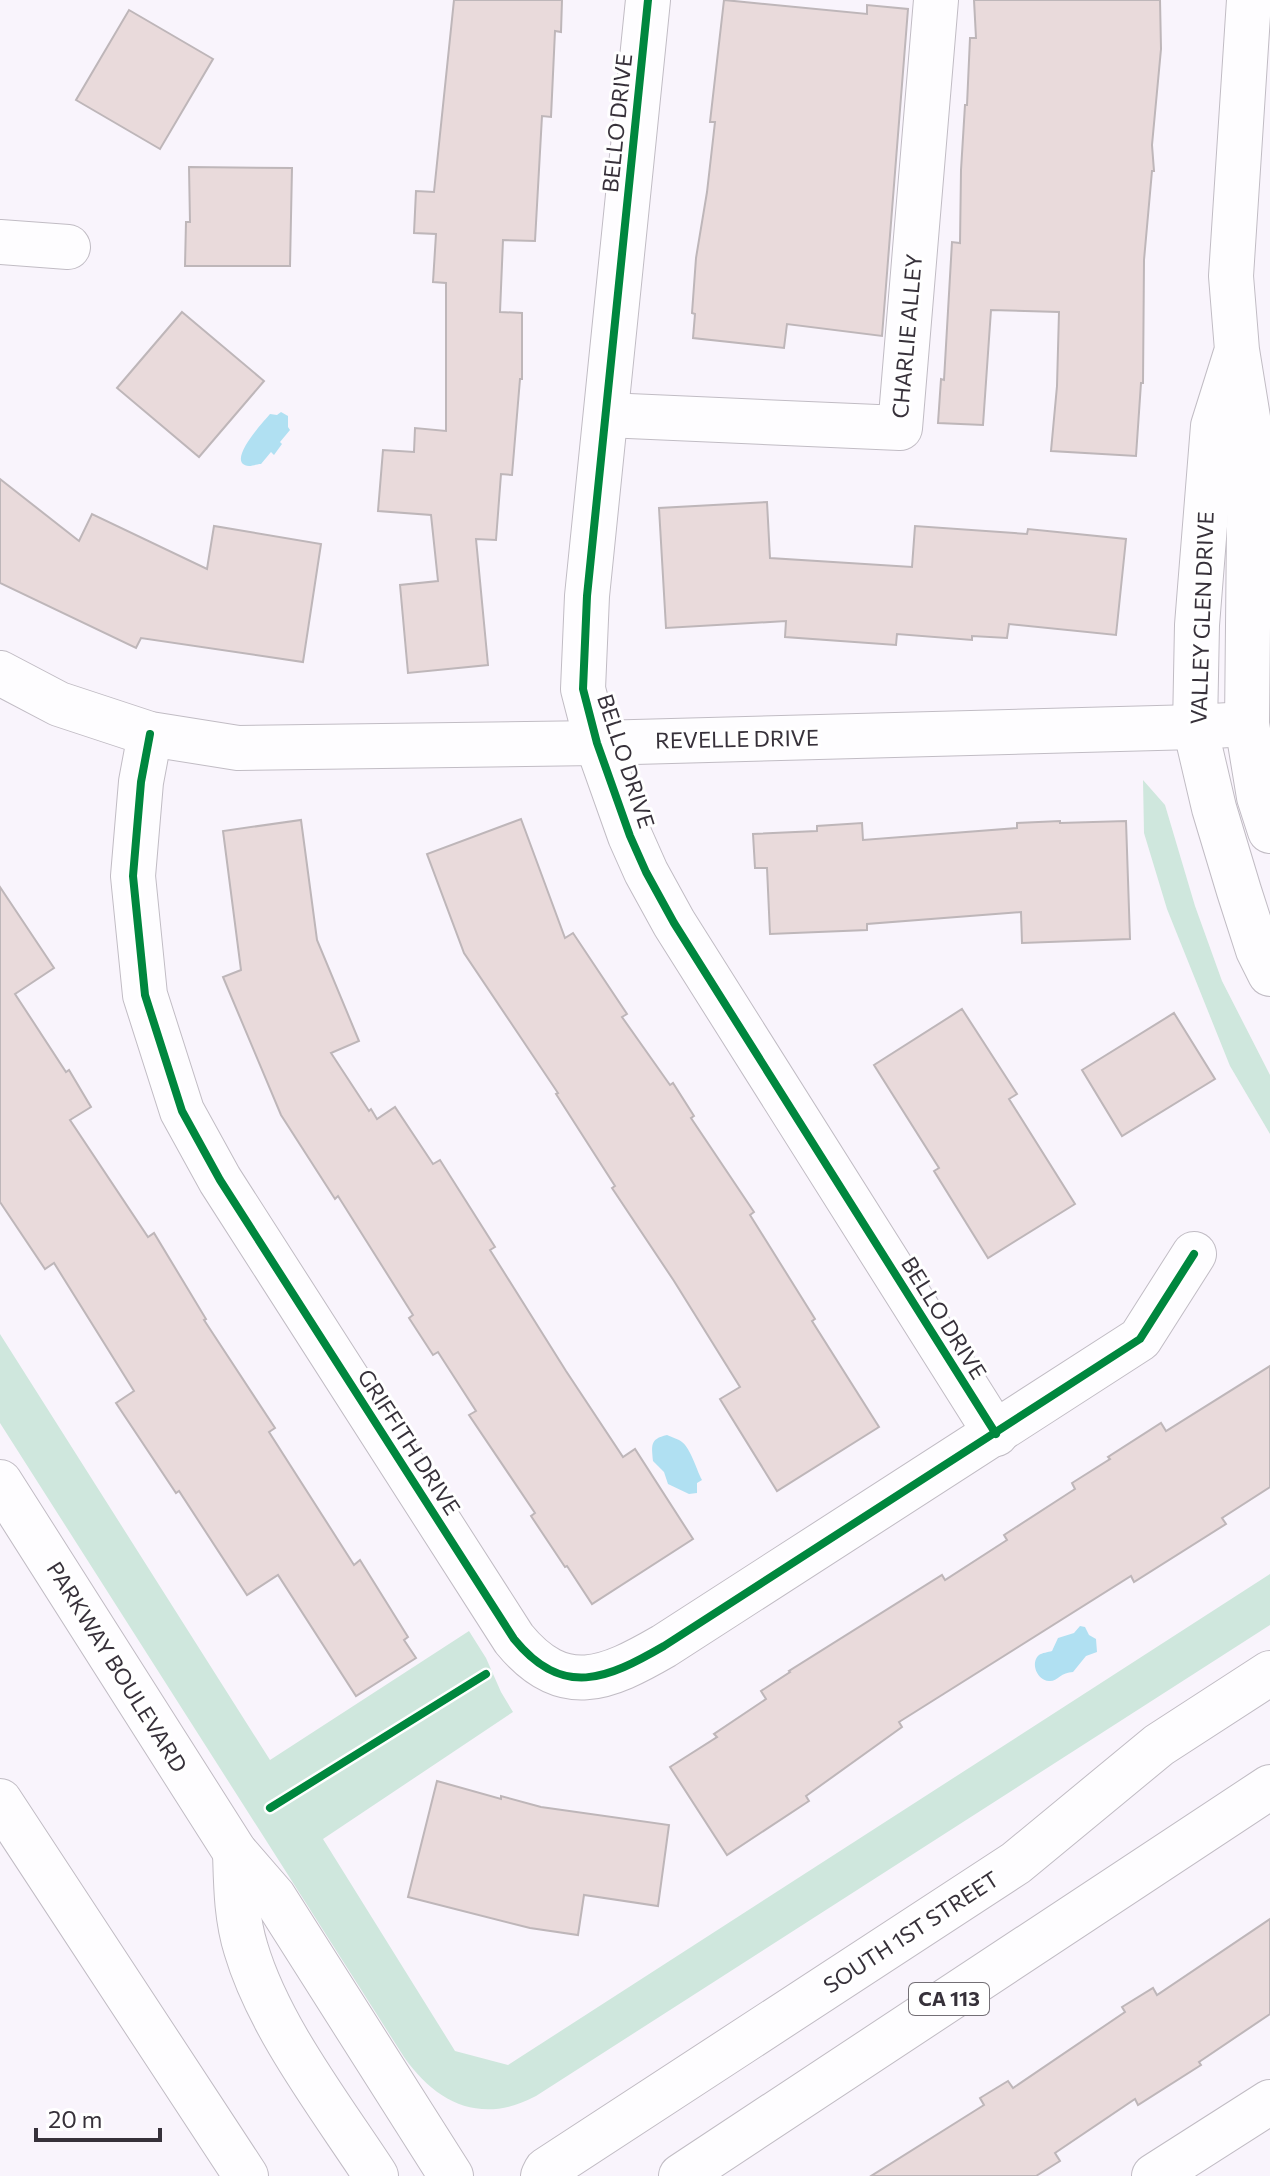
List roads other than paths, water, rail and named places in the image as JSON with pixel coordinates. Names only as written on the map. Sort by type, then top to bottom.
[{"type":"street","name":"BELLO DRIVE","points":[[648,0],[587,596],[583,689],[597,743],[630,836],[674,923],[996,1434]]},
{"type":"street","name":"CHARLIE ALLEY","points":[[606,415],[900,428],[936,0]]},
{"type":"street","name":"VALLEY GLEN DRIVE","points":[[1249,0],[1231,276],[1254,351],[1250,430],[1247,724],[1259,797],[1270,831]]},
{"type":"street","points":[[0,242],[68,247]]},
{"type":"street","name":"VALLEY GLEN DRIVE","points":[[1254,351],[1213,426],[1197,625],[1195,727],[1214,808],[1239,891],[1258,950],[1270,974]]},
{"type":"street","name":"REVELLE DRIVE","points":[[0,673],[59,704],[150,734],[238,748],[597,743],[1247,724]]},
{"type":"street","name":"GRIFFITH DRIVE","points":[[150,734],[141,782],[133,876],[145,995],[182,1111],[220,1180],[514,1639],[545,1668],[577,1679],[613,1673],[633,1664],[996,1434],[1140,1339],[1194,1254]]},
{"type":"street","name":"PARKWAY BOULEVARD","points":[[0,1482],[235,1852],[274,1897],[451,2176]]},
{"type":"street","name":"SOUTH 1ST STREET","points":[[543,2176],[546,2170],[1016,1863],[1159,1745],[1270,1673]]},
{"type":"street","name":"CA 113","points":[[681,2176],[1270,1787]]},
{"type":"street","points":[[0,1801],[246,2176]]},
{"type":"street","points":[[235,1852],[236,1897],[245,1947],[255,1973],[284,2035],[376,2176]]},
{"type":"street","points":[[1175,2171],[1270,2102]]},
{"type":"water","points":[[281,412],[288,416],[290,430],[274,455],[271,452],[261,464],[249,466],[242,463],[243,451],[254,433],[270,414]]},
{"type":"water","points":[[667,1435],[679,1440],[690,1452],[702,1480],[697,1483],[697,1493],[689,1494],[668,1484],[664,1472],[653,1461],[654,1441]]},
{"type":"water","points":[[1080,1626],[1096,1639],[1097,1652],[1086,1656],[1073,1672],[1052,1681],[1041,1678],[1035,1666],[1036,1658],[1052,1651],[1058,1638],[1074,1633]]}]
